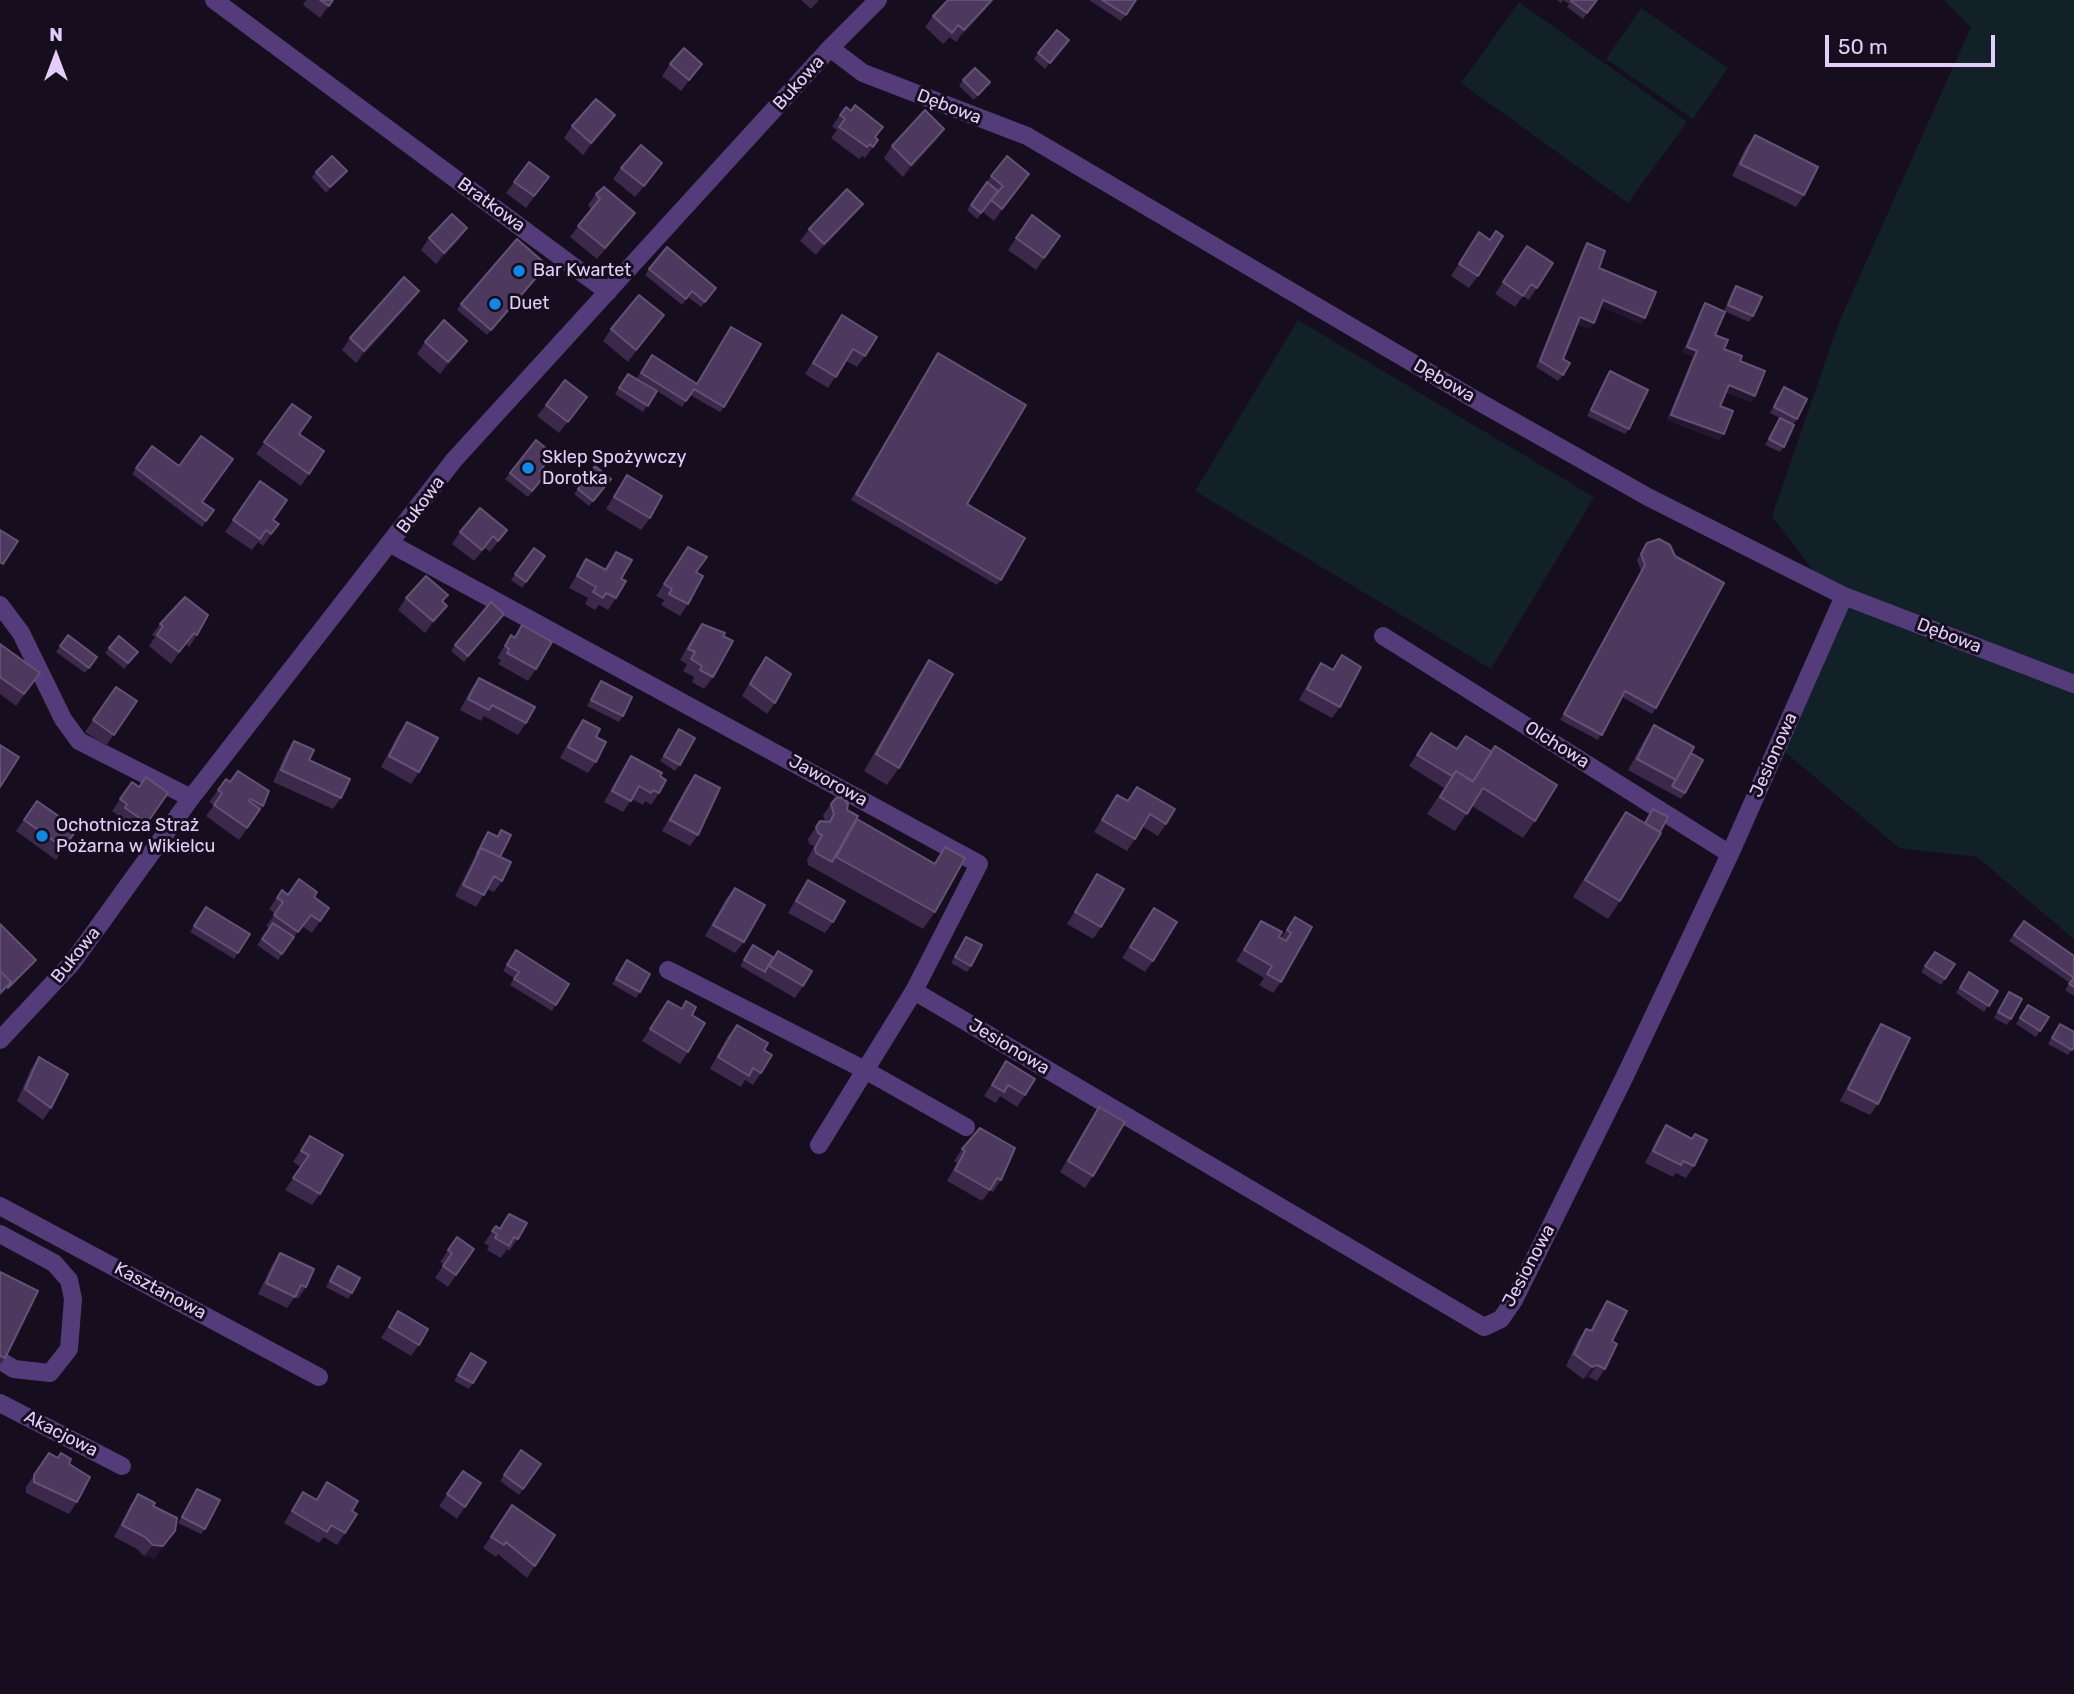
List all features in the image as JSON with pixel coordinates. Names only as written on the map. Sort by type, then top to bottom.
[{"type":"street","name":"Bratkowa","points":[[214,0],[608,292]]},
{"type":"street","name":"Bukowa","points":[[0,1040],[72,963],[191,798],[454,460],[830,48],[878,0]]},
{"type":"street","name":"Dębowa","points":[[830,48],[863,73],[1027,135],[1636,490],[1844,596],[2074,684]]},
{"type":"street","name":"Jaworowa","points":[[391,544],[979,864],[914,991],[819,1145]]},
{"type":"street","name":"Jesionowa","points":[[914,991],[1484,1327],[1501,1319],[1514,1300],[1625,1076],[1730,854],[1844,596]]},
{"type":"street","points":[[0,606],[22,633],[63,719],[79,741],[191,798]]},
{"type":"street","name":"Olchowa","points":[[1383,636],[1730,854]]},
{"type":"street","points":[[668,970],[865,1070],[966,1127]]},
{"type":"street","name":"Kasztanowa","points":[[0,1206],[319,1377]]},
{"type":"street","points":[[0,1234],[54,1263],[69,1280],[73,1299],[69,1349],[50,1373],[14,1368],[1,1361]]},
{"type":"street","name":"Akacjowa","points":[[0,1403],[122,1466]]},
{"type":"shaded area","points":[[1944,0],[2074,0],[2074,939],[1977,857],[1899,848],[1785,752],[1843,610],[1772,516],[1839,322],[1971,27]]},
{"type":"shaded area","points":[[1519,2],[1687,122],[1628,203],[1461,83]]},
{"type":"shaded area","points":[[1641,8],[1728,68],[1693,119],[1606,59]]},
{"type":"shaded area","points":[[1298,320],[1594,497],[1491,669],[1195,491]]},
{"type":"building","points":[[320,0],[333,0],[329,6]]},
{"type":"building","points":[[948,0],[992,0],[964,30],[958,25],[952,33],[933,16]]},
{"type":"building","points":[[1102,0],[1136,0],[1126,15]]},
{"type":"building","points":[[1572,0],[1597,0],[1587,13]]},
{"type":"building","points":[[1057,30],[1069,40],[1050,63],[1038,53]]},
{"type":"building","points":[[684,48],[702,64],[689,80],[670,64]]},
{"type":"building","points":[[975,68],[990,82],[978,95],[963,80]]},
{"type":"building","points":[[596,99],[615,115],[591,143],[572,126]]},
{"type":"building","points":[[855,105],[883,127],[875,137],[878,140],[873,147],[870,144],[867,147],[839,127],[845,119],[840,115],[846,107],[851,111]]},
{"type":"building","points":[[925,110],[944,129],[911,165],[892,146]]},
{"type":"building","points":[[1755,135],[1818,167],[1804,195],[1740,164]]},
{"type":"building","points":[[641,145],[662,163],[644,186],[621,168]]},
{"type":"building","points":[[332,156],[347,171],[330,187],[316,172]]},
{"type":"building","points":[[1007,156],[1029,174],[1002,209],[991,200],[1003,186],[991,176]]},
{"type":"building","points":[[529,162],[549,177],[534,196],[514,182]]},
{"type":"building","points":[[987,182],[998,191],[981,213],[971,205]]},
{"type":"building","points":[[604,187],[635,213],[605,248],[578,226],[600,199],[596,194]]},
{"type":"building","points":[[847,189],[863,204],[824,244],[809,229]]},
{"type":"building","points":[[452,214],[467,228],[444,253],[429,238]]},
{"type":"building","points":[[1032,215],[1060,236],[1044,258],[1016,238]]},
{"type":"building","points":[[1496,231],[1503,236],[1478,276],[1459,264],[1479,232],[1490,240]]},
{"type":"building","points":[[517,239],[547,265],[491,330],[461,304]]},
{"type":"building","points":[[1587,243],[1605,251],[1599,268],[1656,292],[1645,318],[1603,300],[1594,323],[1580,317],[1563,359],[1570,363],[1563,375],[1540,361]]},
{"type":"building","points":[[1527,246],[1553,263],[1537,288],[1531,284],[1523,296],[1503,282]]},
{"type":"building","points":[[667,247],[716,288],[705,302],[692,291],[686,299],[649,269]]},
{"type":"building","points":[[404,277],[419,291],[364,351],[350,338]]},
{"type":"building","points":[[1736,286],[1762,297],[1753,316],[1728,305]]},
{"type":"building","points":[[639,295],[664,315],[636,350],[611,329]]},
{"type":"building","points":[[1705,303],[1725,312],[1715,335],[1728,340],[1724,349],[1742,356],[1740,361],[1765,371],[1755,396],[1729,385],[1720,406],[1733,411],[1724,434],[1671,415],[1697,351],[1687,347]]},
{"type":"building","points":[[842,315],[877,337],[865,356],[853,349],[836,377],[813,363]]},
{"type":"building","points":[[444,320],[467,341],[448,362],[425,342]]},
{"type":"building","points":[[731,327],[761,344],[724,407],[694,389],[686,401],[641,373],[652,355],[697,384]]},
{"type":"building","points":[[938,353],[1026,405],[967,504],[1025,538],[1001,580],[856,494]]},
{"type":"building","points":[[1610,371],[1648,390],[1629,429],[1591,410]]},
{"type":"building","points":[[628,374],[657,391],[648,406],[619,388]]},
{"type":"building","points":[[565,380],[587,397],[568,422],[546,405]]},
{"type":"building","points":[[1784,387],[1807,399],[1797,419],[1774,407]]},
{"type":"building","points":[[292,404],[311,417],[299,434],[324,451],[309,474],[264,442]]},
{"type":"building","points":[[1780,418],[1794,425],[1784,447],[1769,439]]},
{"type":"building","points":[[201,436],[233,459],[202,502],[214,510],[206,521],[136,468],[152,446],[179,466]]},
{"type":"building","name":"Sklep Spożywczy Dorotka","points":[[536,440],[553,454],[540,471],[545,475],[532,491],[510,473]]},
{"type":"building","points":[[595,466],[611,479],[593,501],[578,489]]},
{"type":"building","points":[[627,475],[662,496],[650,518],[614,497]]},
{"type":"building","points":[[260,481],[287,500],[273,520],[279,524],[271,534],[266,530],[260,539],[233,520]]},
{"type":"building","points":[[480,508],[507,530],[498,541],[493,536],[482,550],[460,532]]},
{"type":"building","points":[[0,530],[18,541],[3,564],[0,562]]},
{"type":"building","points":[[1659,539],[1670,545],[1675,556],[1724,583],[1656,708],[1625,691],[1602,735],[1564,714],[1645,565],[1641,554],[1647,543]]},
{"type":"building","points":[[688,547],[707,557],[696,572],[703,576],[688,604],[669,594],[672,589],[664,584]]},
{"type":"building","points":[[534,548],[545,556],[526,582],[515,574]]},
{"type":"building","points":[[616,552],[632,560],[621,579],[626,581],[616,598],[606,593],[603,598],[593,592],[596,587],[577,576],[586,559],[606,570]]},
{"type":"building","points":[[426,576],[448,595],[442,601],[447,606],[433,621],[406,598]]},
{"type":"building","points":[[185,597],[208,615],[197,635],[194,633],[179,652],[157,635],[163,626],[160,624]]},
{"type":"building","points":[[491,602],[504,614],[468,656],[455,645]]},
{"type":"building","points":[[702,624],[725,633],[723,636],[733,641],[713,677],[700,670],[702,666],[691,659],[695,652],[688,649]]},
{"type":"building","points":[[522,625],[552,642],[536,669],[507,653],[509,649],[505,646],[511,635],[515,638]]},
{"type":"building","points":[[68,635],[97,657],[89,668],[60,646]]},
{"type":"building","points":[[119,636],[138,652],[128,663],[109,648]]},
{"type":"building","points":[[0,644],[40,673],[24,694],[0,677]]},
{"type":"building","points":[[1342,655],[1361,667],[1340,707],[1307,689],[1321,663],[1333,670]]},
{"type":"building","points":[[766,657],[791,674],[775,703],[750,684]]},
{"type":"building","points":[[929,660],[953,674],[899,768],[876,754]]},
{"type":"building","points":[[479,678],[535,707],[526,723],[492,705],[489,710],[468,699]]},
{"type":"building","points":[[601,681],[632,697],[623,716],[591,700]]},
{"type":"building","points":[[116,687],[137,701],[114,735],[93,720]]},
{"type":"building","points":[[583,720],[600,729],[596,737],[606,742],[596,762],[568,747]]},
{"type":"building","points":[[407,722],[438,738],[419,772],[389,756]]},
{"type":"building","points":[[1654,725],[1694,747],[1676,780],[1637,759]]},
{"type":"building","points":[[679,729],[695,738],[680,765],[664,756]]},
{"type":"building","points":[[1431,733],[1457,749],[1466,736],[1492,752],[1473,781],[1456,771],[1452,776],[1417,755]]},
{"type":"building","points":[[294,741],[314,750],[309,760],[350,779],[341,798],[281,770]]},
{"type":"building","points":[[0,745],[19,757],[0,787]]},
{"type":"building","points":[[1495,746],[1557,785],[1535,821],[1483,788],[1467,814],[1440,797],[1456,771],[1473,782]]},
{"type":"building","points":[[1691,753],[1703,760],[1685,793],[1672,786]]},
{"type":"building","points":[[631,756],[662,773],[660,776],[666,780],[659,793],[653,790],[651,793],[639,786],[631,801],[612,791]]},
{"type":"building","points":[[238,771],[269,791],[263,806],[251,799],[249,801],[260,809],[247,828],[214,805],[222,793],[218,790],[226,779],[230,782]]},
{"type":"building","points":[[695,775],[720,788],[698,835],[670,820]]},
{"type":"building","points":[[146,777],[168,793],[147,823],[125,808],[127,804],[120,799],[132,782],[139,787]]},
{"type":"building","points":[[1137,787],[1175,809],[1166,824],[1150,814],[1135,839],[1102,820],[1117,795],[1128,801]]},
{"type":"building","points":[[836,798],[843,798],[848,804],[847,810],[858,816],[832,862],[816,853],[815,848],[822,835],[816,827],[820,821],[830,822],[834,814],[831,804]]},
{"type":"building","points":[[37,801],[77,829],[64,848],[24,820]]},
{"type":"building","points":[[1653,809],[1668,817],[1660,832],[1645,823]]},
{"type":"building","points":[[1626,812],[1661,833],[1620,901],[1585,880]]},
{"type":"building","points":[[857,819],[935,864],[945,847],[965,858],[935,912],[836,857]]},
{"type":"building","points":[[501,830],[511,835],[500,857],[481,848],[477,854],[488,832],[498,837]]},
{"type":"building","points":[[481,848],[511,862],[502,881],[494,876],[484,895],[463,885]]},
{"type":"building","points":[[1097,874],[1124,889],[1101,927],[1075,912]]},
{"type":"building","points":[[299,879],[317,892],[314,897],[329,908],[320,921],[311,915],[298,932],[274,915],[283,902],[277,898],[282,890],[288,895]]},
{"type":"building","points":[[808,880],[845,901],[833,922],[796,901]]},
{"type":"building","points":[[735,888],[765,905],[744,942],[713,925]]},
{"type":"building","points":[[206,907],[250,934],[238,953],[194,926]]},
{"type":"building","points":[[1154,908],[1177,922],[1153,961],[1130,947]]},
{"type":"building","points":[[1295,917],[1312,927],[1281,982],[1267,974],[1272,966],[1244,950],[1261,921],[1282,932],[1279,937],[1286,941],[1291,933],[1287,930]]},
{"type":"building","points":[[2024,921],[2074,956],[2074,978],[2014,935]]},
{"type":"building","points":[[273,923],[294,937],[282,954],[262,939]]},
{"type":"building","points":[[0,924],[36,960],[8,988],[11,982],[0,971]]},
{"type":"building","points":[[966,937],[982,945],[971,966],[955,957]]},
{"type":"building","points":[[753,945],[773,957],[765,972],[744,960]]},
{"type":"building","points":[[516,950],[569,984],[556,1005],[514,979],[519,972],[507,965]]},
{"type":"building","points":[[778,951],[812,971],[803,986],[769,966]]},
{"type":"building","points":[[1935,952],[1955,964],[1945,979],[1925,966]]},
{"type":"building","points":[[627,960],[650,974],[640,992],[616,979]]},
{"type":"building","points":[[0,971],[11,982],[0,993]]},
{"type":"building","points":[[1969,972],[1998,991],[1989,1006],[1960,988]]},
{"type":"building","points":[[2009,992],[2022,999],[2011,1019],[1998,1012]]},
{"type":"building","points":[[668,1001],[682,1009],[686,1001],[696,1007],[692,1015],[705,1023],[688,1052],[650,1029]]},
{"type":"building","points":[[2028,1005],[2049,1017],[2040,1031],[2020,1018]]},
{"type":"building","points":[[1881,1024],[1910,1038],[1878,1104],[1848,1089]]},
{"type":"building","points":[[2060,1024],[2074,1032],[2072,1050],[2052,1038]]},
{"type":"building","points":[[737,1025],[768,1043],[764,1050],[772,1055],[761,1073],[753,1068],[749,1076],[718,1057]]},
{"type":"building","points":[[39,1057],[68,1074],[51,1108],[25,1089]]},
{"type":"building","points":[[1006,1061],[1035,1079],[1025,1095],[1008,1085],[1004,1092],[992,1085]]},
{"type":"building","points":[[1099,1107],[1125,1122],[1093,1176],[1068,1161]]},
{"type":"building","points":[[1666,1125],[1692,1139],[1695,1134],[1707,1140],[1694,1166],[1683,1161],[1681,1165],[1653,1151]]},
{"type":"building","points":[[980,1128],[1015,1148],[1001,1180],[997,1178],[990,1190],[955,1170],[965,1151],[962,1149]]},
{"type":"building","points":[[310,1136],[343,1155],[320,1194],[293,1178],[309,1155],[301,1151]]},
{"type":"building","points":[[509,1214],[527,1223],[518,1239],[514,1237],[509,1246],[495,1238],[497,1234],[492,1231],[496,1226],[500,1229]]},
{"type":"building","points":[[457,1237],[474,1249],[456,1275],[443,1266],[452,1253],[448,1250]]},
{"type":"building","points":[[280,1253],[314,1269],[306,1287],[301,1285],[295,1297],[266,1283]]},
{"type":"building","points":[[338,1266],[360,1278],[352,1293],[330,1281]]},
{"type":"building","points":[[0,1272],[38,1291],[5,1358],[0,1356]]},
{"type":"building","points":[[1607,1301],[1627,1311],[1612,1341],[1617,1344],[1605,1369],[1597,1365],[1592,1367],[1574,1354],[1586,1329],[1592,1331]]},
{"type":"building","points":[[398,1311],[428,1329],[419,1345],[389,1327]]},
{"type":"building","points":[[471,1353],[486,1362],[473,1383],[458,1375]]},
{"type":"building","points":[[521,1450],[541,1464],[523,1489],[504,1475]]},
{"type":"building","points":[[49,1453],[58,1458],[61,1453],[71,1459],[69,1464],[90,1477],[77,1502],[34,1482],[34,1475]]},
{"type":"building","points":[[463,1471],[481,1483],[465,1507],[447,1494]]},
{"type":"building","points":[[327,1482],[358,1501],[352,1511],[357,1514],[345,1533],[331,1525],[327,1532],[292,1511],[303,1492],[317,1500]]},
{"type":"building","points":[[197,1489],[220,1500],[205,1529],[182,1517]]},
{"type":"building","points":[[138,1494],[155,1503],[153,1506],[177,1518],[175,1531],[163,1546],[153,1545],[145,1537],[122,1525]]},
{"type":"building","points":[[512,1505],[555,1535],[535,1566],[506,1542],[504,1545],[491,1537]]},
{"type":"place","name":"Bar Kwartet","points":[[519,271]]},
{"type":"place","name":"Duet","points":[[495,304]]},
{"type":"place","name":"Sklep Spożywczy Dorotka","points":[[528,468]]},
{"type":"place","name":"Ochotnicza Straż Pożarna w Wikielcu","points":[[42,836]]}]
